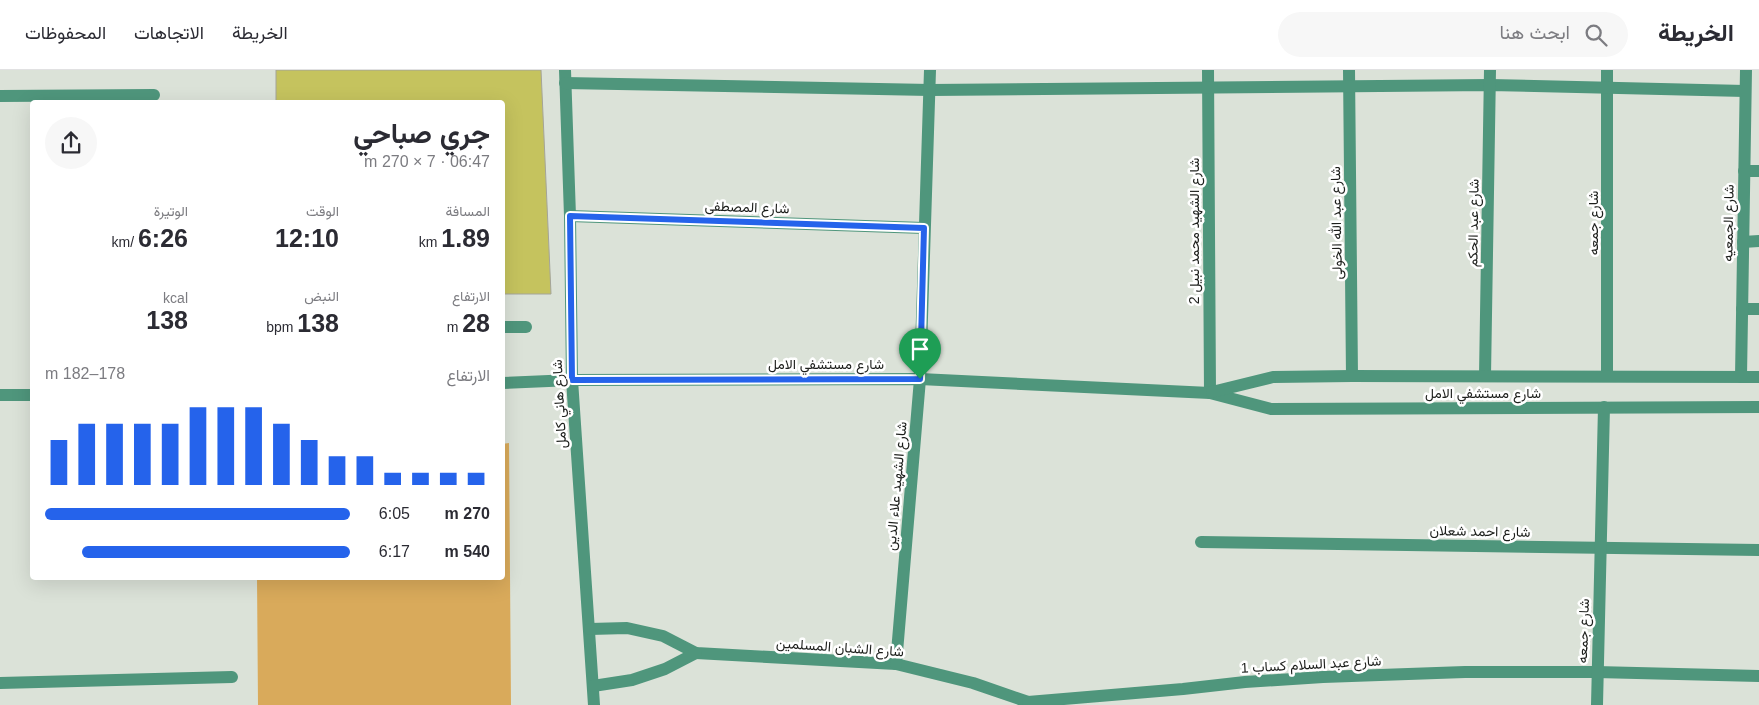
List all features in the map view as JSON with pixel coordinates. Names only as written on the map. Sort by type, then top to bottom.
[{"type":"street","name":"شارع الشهيد علاء الدين","points":[[896,664],[920,379],[930,70]]},
{"type":"street","name":"شارع الشهيد محمد نبيل 2","points":[[1208,70],[1210,393]]},
{"type":"street","name":"شارع عبد الله الخولى","points":[[1349,70],[1352,376]]},
{"type":"street","name":"شارع عبد الحكم","points":[[1485,376],[1490,70]]},
{"type":"street","name":"شارع جمعه","points":[[1607,70],[1607,376]]},
{"type":"street","name":"شارع الجمعيه","points":[[1741,377],[1746,70]]},
{"type":"street","points":[[565,76],[930,90],[1209,86],[1490,85],[1746,91]]},
{"type":"street","name":"شارع هاني كامل","points":[[565,76],[570,216],[572,380],[594,705]]},
{"type":"street","points":[[0,96],[154,95]]},
{"type":"street","points":[[1744,171],[1759,171]]},
{"type":"street","name":"شارع المصطفى","points":[[570,216],[924,228]]},
{"type":"street","points":[[1743,242],[1759,241]]},
{"type":"street","points":[[1742,309],[1759,309]]},
{"type":"street","points":[[505,326],[526,327]]},
{"type":"street","name":"شارع مستشفي الامل","points":[[1210,393],[1273,377],[1759,377]]},
{"type":"street","name":"شارع مستشفي الامل","points":[[505,383],[572,380],[920,379],[1210,393],[1271,409],[1759,407]]},
{"type":"street","points":[[0,395],[30,395]]},
{"type":"street","name":"شارع جمعه","points":[[1597,705],[1596,672],[1604,407]]},
{"type":"street","name":"شارع احمد شعلان","points":[[1201,542],[1759,550]]},
{"type":"street","name":"شارع الشبان المسلمين","points":[[590,629],[627,628],[663,636],[696,653],[896,664],[972,683],[1032,703]]},
{"type":"street","points":[[593,686],[632,680],[649,675],[696,653]]},
{"type":"street","name":"شارع عبد السلام كساب 1","points":[[1032,703],[1245,682],[1323,677],[1465,672],[1596,672],[1759,676]]},
{"type":"street","points":[[0,683],[232,678]]},
{"type":"shaded area","points":[[509,443],[511,705],[258,705],[257,580],[505,580],[505,444]]},
{"type":"building","points":[[276,70],[541,70],[551,294],[505,294],[505,100],[276,100]]},
{"type":"route","points":[[570,216],[924,228],[920,379],[572,380],[570,216]]}]
